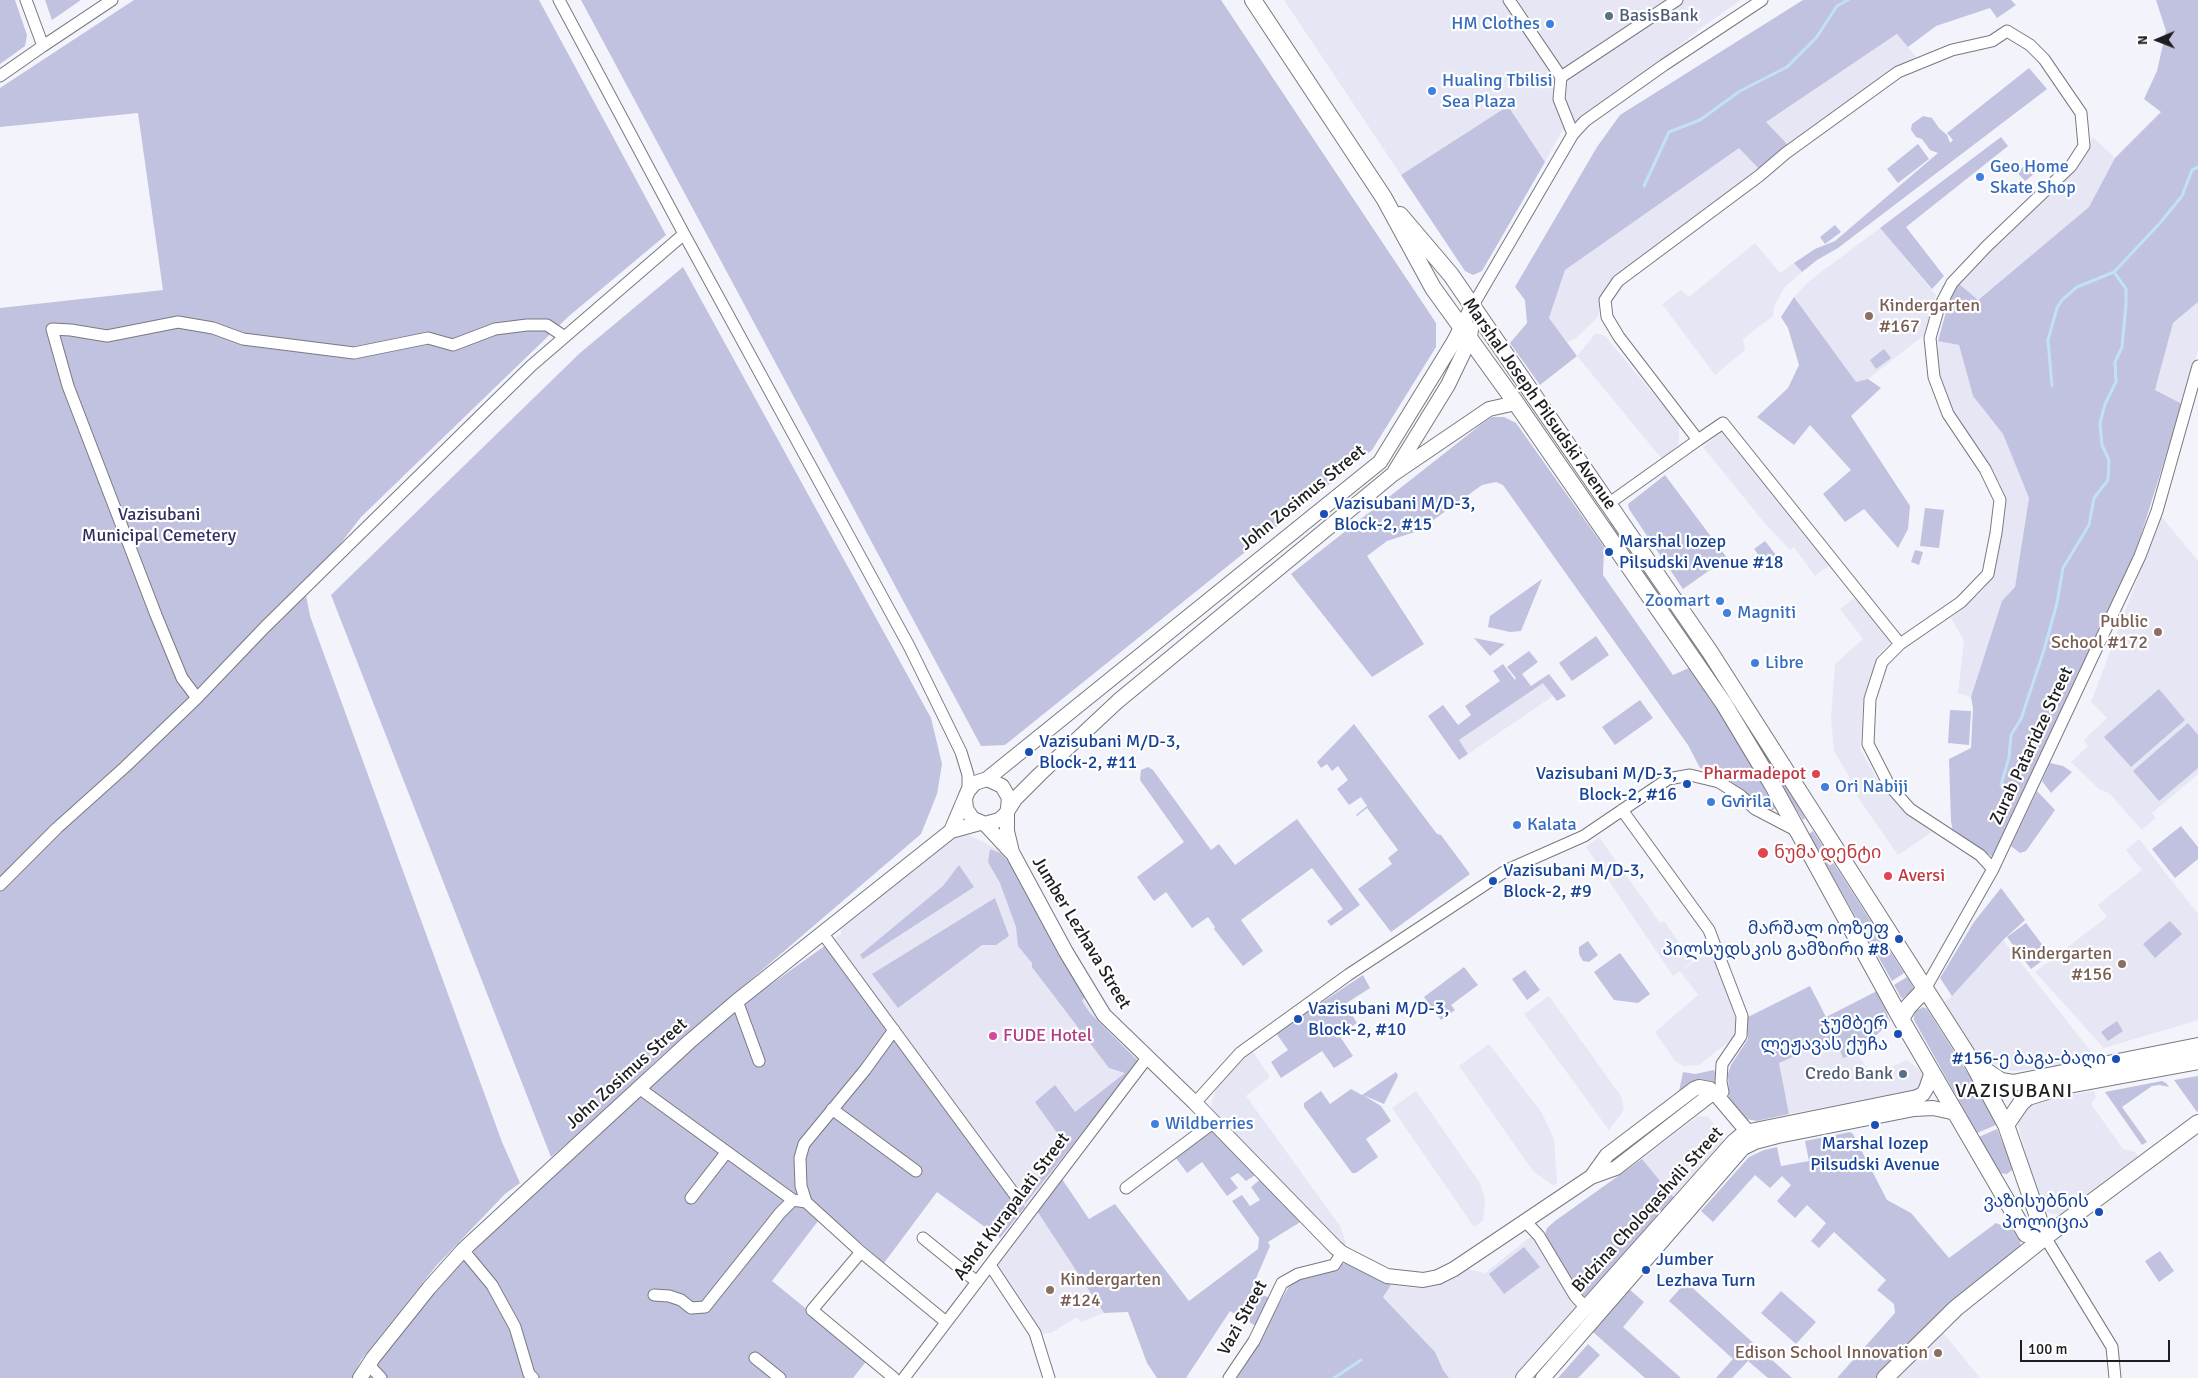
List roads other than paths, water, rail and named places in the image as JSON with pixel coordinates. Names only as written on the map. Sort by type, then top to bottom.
[{"type":"main road","name":"Marshal Joseph Pilsudski Avenue","points":[[1253,0],[1384,198],[1433,288],[1516,403],[1724,704],[1772,784],[1796,831],[1864,949],[1901,1019],[2026,1234],[2045,1236],[2006,1125],[1972,1062],[1925,988],[1710,652],[1432,250],[1384,198]]},
{"type":"main road","points":[[1593,514],[1608,504]]},
{"type":"main road","points":[[1796,831],[1817,819]]},
{"type":"main road","points":[[1901,1019],[1908,1007],[1925,988]]},
{"type":"main road","name":"Marshal Joseph Pilsudski Avenue","points":[[1972,1062],[2001,1081],[2012,1083],[2198,1046]]},
{"type":"main road","points":[[2006,1125],[2020,1103],[2028,1097],[2063,1086],[2198,1061]]},
{"type":"main road","points":[[1885,1378],[1956,1308],[2045,1236],[2198,1122]]},
{"type":"main road","points":[[1988,1167],[2000,1180],[2009,1179],[2015,1175],[2020,1166]]},
{"type":"street","points":[[26,0],[43,46]]},
{"type":"street","points":[[0,76],[112,0]]},
{"type":"street","points":[[559,0],[684,234],[909,646],[961,752],[968,775],[966,809],[969,815],[982,823],[999,820],[1008,810],[1007,792],[996,782],[986,780],[975,783],[967,794]]},
{"type":"street","points":[[1509,0],[1561,77],[1559,99],[1573,134]]},
{"type":"street","points":[[1561,77],[1678,0]]},
{"type":"street","points":[[1472,306],[1573,134],[1585,121],[1664,65],[1762,0]]},
{"type":"street","points":[[1698,440],[1619,337],[1607,317],[1605,300],[1610,289],[1618,281],[1759,176],[1786,153],[1898,72],[1952,50],[1992,41],[2007,31],[2030,45],[2044,59],[2081,113],[2084,146],[2072,166],[1987,246],[1952,283],[1938,310],[1930,338],[1934,376],[1948,414],[1989,477],[2000,500],[1988,574],[1961,602],[1900,644],[1882,662],[1870,699],[1868,744],[1889,785],[1910,809],[1980,854],[1993,869]]},
{"type":"street","points":[[0,885],[57,828],[125,767],[197,698],[265,627],[531,366],[684,234]]},
{"type":"street","name":"John Zosimus Street","points":[[1387,480],[1448,385],[1466,333],[1472,306]]},
{"type":"street","points":[[197,698],[182,678],[156,614],[68,386],[52,330],[71,330],[107,336],[178,322],[213,328],[242,339],[354,353],[428,338],[453,345],[495,329],[527,325],[547,326],[565,337]]},
{"type":"street","name":"John Zosimus Street","points":[[986,780],[1380,462],[1466,333]]},
{"type":"street","name":"Zurab Pataridze Street","points":[[1925,988],[1993,869],[2140,556],[2157,511],[2198,366]]},
{"type":"street","name":"John Zosimus Street","points":[[1008,810],[1040,774],[1118,701],[1387,480],[1489,409],[1516,403]]},
{"type":"street","points":[[1608,504],[1723,423],[1900,644]]},
{"type":"street","points":[[1370,470],[1380,474],[1387,480]]},
{"type":"street","points":[[961,752],[972,767],[986,780]]},
{"type":"street","points":[[1195,1102],[1240,1053],[1288,1016],[1506,870],[1584,836],[1663,781],[1678,776],[1690,775],[1719,782],[1741,796],[1755,808],[1796,831]]},
{"type":"street","name":"John Zosimus Street","points":[[951,831],[967,794]]},
{"type":"street","name":"Jumber Lezhava Street","points":[[1008,810],[1007,831],[1012,852],[1066,952],[1104,1015],[1195,1102],[1342,1253],[1387,1276],[1423,1280],[1438,1277],[1454,1269],[1591,1177],[1616,1168],[1717,1095]]},
{"type":"street","points":[[1622,810],[1709,930],[1742,1016],[1741,1036],[1722,1064],[1721,1082],[1723,1092],[1717,1095],[1752,1136]]},
{"type":"street","name":"John Zosimus Street","points":[[360,1378],[368,1364],[429,1288],[463,1250],[736,1001],[951,831],[982,823]]},
{"type":"street","name":"Jumber Lezhava Street","points":[[982,823],[1012,852]]},
{"type":"street","points":[[823,934],[1015,1196],[1019,1196]]},
{"type":"street","points":[[736,1001],[759,1061]]},
{"type":"street","points":[[894,1030],[804,1144],[800,1158],[801,1186],[806,1202],[861,1252],[946,1322]]},
{"type":"street","name":"Ashot Kurapalati Street","points":[[904,1378],[1147,1058]]},
{"type":"street","name":"Bidzina Choloqashvili Street","points":[[1523,1378],[1588,1304],[1640,1257],[1683,1209],[1733,1142],[1917,1097],[1923,1094],[1926,1089],[1932,1072]]},
{"type":"street","points":[[639,1088],[726,1154],[793,1200],[806,1202]]},
{"type":"street","name":"Bidzina Choloqashvili Street","points":[[1752,1136],[1914,1109],[1933,1108],[1956,1113]]},
{"type":"street","points":[[832,1110],[916,1171]]},
{"type":"street","points":[[1126,1188],[1214,1122]]},
{"type":"street","points":[[691,1198],[726,1154]]},
{"type":"street","points":[[654,1295],[669,1296],[681,1300],[691,1308],[705,1307],[780,1213],[793,1200]]},
{"type":"street","points":[[1526,1222],[1539,1236],[1575,1296],[1588,1304],[1604,1309]]},
{"type":"street","points":[[2045,1236],[2112,1347],[2115,1378]]},
{"type":"street","points":[[923,1238],[977,1282]]},
{"type":"street","points":[[463,1250],[492,1285],[511,1318],[529,1374],[533,1378]]},
{"type":"street","points":[[861,1252],[812,1310],[894,1378]]},
{"type":"street","name":"Vazi Street","points":[[1229,1378],[1254,1341],[1282,1284],[1298,1274],[1334,1265],[1342,1253]]},
{"type":"street","name":"Bidzina Choloqashvili Street","points":[[1543,1378],[1604,1309],[1640,1257]]},
{"type":"street","points":[[990,1265],[1035,1333],[1050,1378]]},
{"type":"street","points":[[755,1358],[780,1378]]},
{"type":"street","points":[[368,1364],[381,1378]]},
{"type":"waterway","points":[[1644,186],[1669,132],[1700,120],[1740,91],[1787,67],[1816,38],[1837,6],[1848,0]]},
{"type":"waterway","points":[[2052,386],[2048,340],[2057,308],[2062,300],[2077,287],[2114,272],[2160,223],[2182,196],[2192,170],[2198,167]]},
{"type":"waterway","points":[[2001,785],[2009,757],[2011,735],[2021,719],[2044,650],[2057,603],[2063,568],[2089,525],[2094,498],[2108,480],[2109,460],[2102,445],[2100,423],[2105,404],[2116,382],[2115,362],[2122,347],[2126,304],[2126,289],[2114,272]]},
{"type":"waterway","points":[[1334,1378],[1361,1360]]},
{"type":"place","name":"BasisBank","points":[[1609,16]]},
{"type":"place","name":"HM Clothes","points":[[1550,24]]},
{"type":"place","name":"Hualing Tbilisi Sea Plaza","points":[[1432,91]]},
{"type":"place","name":"Geo Home Skate Shop","points":[[1980,177]]},
{"type":"place","name":"Kindergarten #167","points":[[1869,316]]},
{"type":"place","name":"Vazisubani M/D-3, Block-2, #15","points":[[1324,514]]},
{"type":"place","name":"Marshal Iozep Pilsudski Avenue #18","points":[[1609,552]]},
{"type":"place","name":"Zoomart","points":[[1720,601]]},
{"type":"place","name":"Magniti","points":[[1727,613]]},
{"type":"place","name":"Public School #172","points":[[2158,632]]},
{"type":"place","name":"Libre","points":[[1755,663]]},
{"type":"place","name":"Vazisubani M/D-3, Block-2, #11","points":[[1029,752]]},
{"type":"place","name":"Pharmadepot","points":[[1816,774]]},
{"type":"place","name":"Vazisubani M/D-3, Block-2, #16","points":[[1687,784]]},
{"type":"place","name":"Ori Nabiji","points":[[1825,787]]},
{"type":"place","name":"Gvirila","points":[[1711,802]]},
{"type":"place","name":"Kalata","points":[[1517,825]]},
{"type":"place","name":"ნუმა დენტი","points":[[1763,853]]},
{"type":"place","name":"Aversi","points":[[1888,876]]},
{"type":"place","name":"Vazisubani M/D-3, Block-2, #9","points":[[1493,881]]},
{"type":"place","name":"მარშალ იოზეფ პილსუდსკის გამზირი #8","points":[[1899,939]]},
{"type":"place","name":"Kindergarten #156","points":[[2122,964]]},
{"type":"place","name":"Vazisubani M/D-3, Block-2, #10","points":[[1298,1019]]},
{"type":"place","name":"ჯუმბერ ლეჟავას ქუჩა","points":[[1898,1034]]},
{"type":"place","name":"FUDE Hotel","points":[[993,1036]]},
{"type":"place","name":"#156-ე ბაგა-ბაღი","points":[[2116,1059]]},
{"type":"place","name":"Credo Bank","points":[[1903,1074]]},
{"type":"place","name":"Wildberries","points":[[1155,1124]]},
{"type":"place","name":"Marshal Iozep Pilsudski Avenue","points":[[1875,1125]]},
{"type":"place","name":"ვაზისუბნის პოლიცია","points":[[2099,1212]]},
{"type":"place","name":"Jumber Lezhava Turn","points":[[1646,1270]]},
{"type":"place","name":"Kindergarten #124","points":[[1050,1290]]},
{"type":"place","name":"Edison School Innovation","points":[[1938,1353]]},
{"type":"district","name":"VAZISUBANI","points":[[2014,1092]]},
{"type":"park label","name":"Vazisubani Municipal Cemetery","points":[[159,525]]}]
